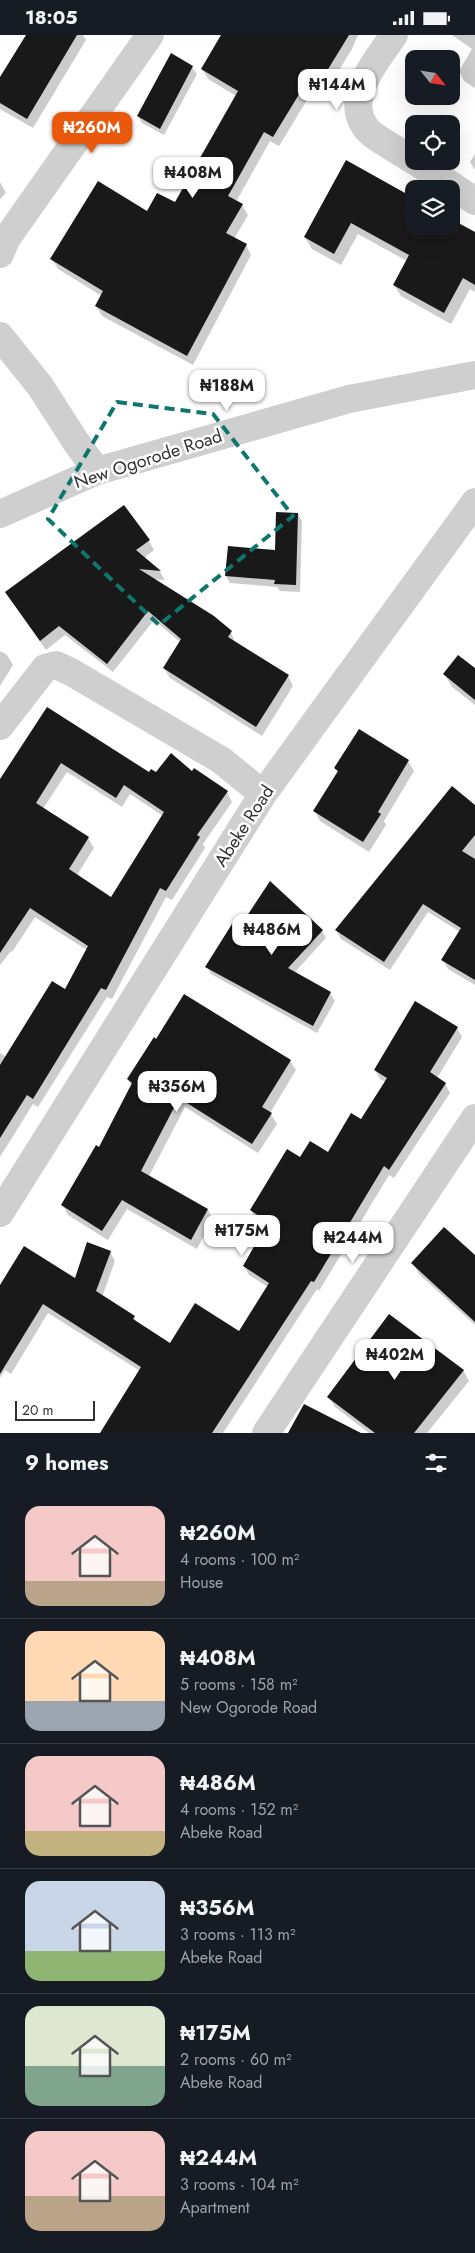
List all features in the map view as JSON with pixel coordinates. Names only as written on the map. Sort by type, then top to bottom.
[{"type":"street","points":[[0,254],[7,238],[150,35]]},
{"type":"street","points":[[394,35],[368,74],[361,92],[358,112],[366,129],[405,155]]},
{"type":"street","points":[[428,170],[475,201]]},
{"type":"street","points":[[0,336],[40,386],[97,471]]},
{"type":"street","name":"New Ogorode Road","points":[[0,514],[97,471],[349,399],[475,375]]},
{"type":"street","name":"Abeke Road","points":[[0,1213],[263,794],[475,502]]},
{"type":"street","points":[[0,726],[45,669],[56,665],[221,760],[263,794]]},
{"type":"street","points":[[266,1433],[475,1118]]},
{"type":"highlighted area","points":[[117,402],[213,414],[293,516],[159,625],[48,519]]},
{"type":"building","points":[[26,35],[77,35],[27,119],[0,103],[0,77]]},
{"type":"building","points":[[221,35],[349,35],[322,79],[312,73],[273,137],[264,132],[228,196],[243,204],[226,233],[247,244],[187,356],[95,306],[103,291],[50,259],[98,181],[147,211],[157,193],[175,202],[238,91],[201,69]]},
{"type":"building","points":[[171,53],[193,66],[160,129],[137,116]]},
{"type":"building","points":[[346,160],[405,193],[405,235],[460,235],[460,224],[475,232],[475,285],[463,278],[444,313],[393,285],[409,255],[351,223],[334,254],[304,237]]},
{"type":"building","points":[[124,505],[150,540],[136,550],[161,571],[139,569],[214,616],[232,631],[228,637],[289,675],[256,727],[163,668],[181,639],[148,611],[107,664],[59,626],[40,641],[5,592]]},
{"type":"building","points":[[276,512],[298,513],[296,585],[274,584],[275,580],[225,576],[228,546],[275,550]]},
{"type":"building","points":[[458,655],[475,668],[475,700],[443,674]]},
{"type":"building","points":[[47,707],[149,772],[151,769],[156,772],[171,753],[192,771],[194,768],[228,791],[197,835],[200,837],[166,891],[160,888],[106,990],[101,988],[33,1099],[27,1095],[0,1138],[0,1065],[52,981],[65,989],[88,946],[30,908],[0,953],[0,779]],"holes":[[[61,763],[116,798],[124,785],[164,812],[111,897],[69,869],[89,837],[36,803]]]},
{"type":"building","points":[[359,729],[409,760],[378,812],[381,814],[363,842],[313,811],[338,771],[334,768]]},
{"type":"building","points":[[452,786],[475,805],[475,835],[462,851],[475,859],[475,980],[441,960],[461,928],[423,904],[384,962],[335,930]]},
{"type":"building","points":[[270,881],[323,930],[288,968],[331,992],[313,1026],[205,967],[232,924],[239,928]]},
{"type":"building","points":[[184,994],[291,1060],[262,1107],[272,1113],[252,1144],[179,1098],[141,1171],[208,1209],[191,1240],[122,1200],[102,1231],[61,1205],[96,1145],[99,1147],[132,1083],[127,1079],[154,1037],[156,1039]]},
{"type":"building","points":[[415,1001],[458,1027],[430,1072],[446,1083],[389,1170],[384,1166],[314,1282],[311,1281],[212,1433],[100,1433],[141,1367],[43,1304],[0,1374],[0,1285],[24,1246],[75,1278],[87,1242],[111,1251],[96,1291],[135,1316],[133,1319],[170,1343],[195,1303],[239,1331],[269,1283],[243,1266],[268,1222],[250,1210],[287,1149],[300,1157],[310,1141],[328,1152],[351,1113],[361,1119],[387,1078],[374,1070]]},
{"type":"building","points":[[444,1227],[475,1255],[475,1322],[411,1263]]},
{"type":"building","points":[[389,1314],[464,1370],[414,1433],[375,1433],[327,1397]]},
{"type":"building","points":[[304,1404],[361,1433],[288,1433]]}]
